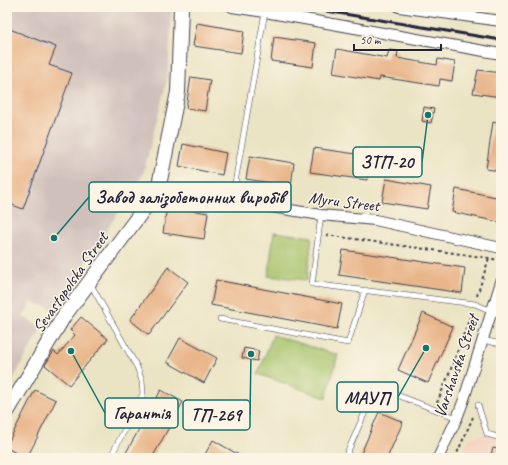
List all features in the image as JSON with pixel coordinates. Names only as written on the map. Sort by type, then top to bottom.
[{"type":"street","name":"Sevastopolska Street","points":[[7,412],[12,395],[64,316],[158,190],[178,92],[181,7]]},
{"type":"street","points":[[232,7],[501,54]]},
{"type":"street","points":[[399,7],[501,21]]},
{"type":"street","name":"Myru Street","points":[[158,190],[232,200],[321,215],[375,220],[497,247]]},
{"type":"street","name":"Varshavska Street","points":[[438,458],[457,418],[483,340],[496,313],[501,282]]},
{"type":"lane","points":[[232,200],[265,12]]},
{"type":"lane","points":[[321,215],[312,284],[475,304],[496,313]]},
{"type":"lane","points":[[90,282],[137,367],[142,381],[143,394],[110,458]]},
{"type":"lane","points":[[220,319],[348,343],[365,290]]},
{"type":"lane","points":[[483,340],[501,344]]},
{"type":"lane","points":[[345,458],[376,387],[457,418]]},
{"type":"lane","points":[[478,405],[487,434],[501,438]]},
{"type":"path","points":[[319,234],[489,258],[501,261]]},
{"type":"path","points":[[434,409],[449,374],[475,304],[489,258],[497,247]]},
{"type":"path","points":[[455,458],[478,405]]},
{"type":"shaded area","points":[[7,7],[172,7],[168,76],[143,174],[55,310],[31,302],[23,317],[42,327],[11,383],[7,382]]},
{"type":"shaded area","points":[[501,430],[501,458],[460,458],[469,438]]},
{"type":"green space","points":[[274,232],[312,237],[307,280],[268,276]]},
{"type":"green space","points":[[273,335],[338,355],[326,398],[258,374]]},
{"type":"building","points":[[197,23],[244,31],[241,53],[193,46]]},
{"type":"building","points":[[7,28],[56,47],[49,65],[72,73],[23,209],[7,203]]},
{"type":"building","points":[[274,37],[316,43],[313,67],[271,61]]},
{"type":"building","points":[[337,49],[387,58],[389,50],[398,51],[397,58],[437,65],[438,59],[455,62],[452,81],[440,79],[439,86],[380,77],[379,81],[333,73]]},
{"type":"building","points":[[478,70],[501,73],[501,97],[473,93]]},
{"type":"building","points":[[191,77],[210,80],[205,111],[186,108]]},
{"type":"building","points":[[424,107],[434,109],[431,123],[422,121]]},
{"type":"building","points":[[493,122],[501,124],[501,171],[486,169]]},
{"type":"building","points":[[183,144],[226,153],[222,175],[179,166]]},
{"type":"building","points":[[314,148],[370,156],[367,180],[310,172]]},
{"type":"building","points":[[250,156],[294,163],[291,186],[246,179]]},
{"type":"building","points":[[386,179],[431,187],[427,209],[382,202]]},
{"type":"building","points":[[456,189],[501,198],[501,214],[499,222],[452,212]]},
{"type":"building","points":[[167,206],[208,213],[204,239],[163,233]]},
{"type":"building","points":[[343,250],[465,268],[462,293],[339,275]]},
{"type":"building","points":[[168,267],[188,282],[149,335],[130,320]]},
{"type":"building","points":[[216,280],[342,304],[337,329],[211,305]]},
{"type":"building","points":[[423,313],[453,327],[428,383],[398,370]]},
{"type":"building","points":[[81,317],[108,339],[69,385],[45,365],[54,351],[58,355],[75,335],[70,330]]},
{"type":"building","points":[[180,338],[217,358],[204,383],[167,362]]},
{"type":"building","points":[[244,348],[259,351],[257,361],[242,358]]},
{"type":"building","points":[[35,390],[56,400],[27,458],[25,458],[7,448],[7,445]]},
{"type":"building","points":[[161,390],[183,402],[152,458],[123,458]]},
{"type":"building","points":[[379,412],[403,422],[387,458],[359,458]]},
{"type":"building","points":[[213,440],[244,458],[203,458]]},
{"type":"building","points":[[493,448],[501,450],[501,458],[490,458]]},
{"type":"railway","points":[[302,7],[501,40]]},
{"type":"place","name":"ЗТП-20","points":[[428,115]]},
{"type":"place","name":"Завод залізобетонних виробів","points":[[54,238]]},
{"type":"place","name":"МАУП","points":[[426,348]]},
{"type":"place","name":"Гарантія","points":[[71,351]]},
{"type":"place","name":"ТП-269","points":[[251,354]]}]
